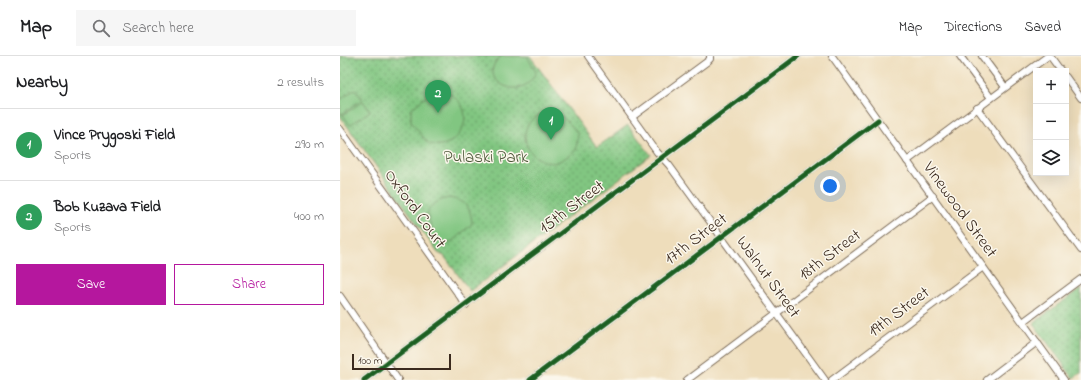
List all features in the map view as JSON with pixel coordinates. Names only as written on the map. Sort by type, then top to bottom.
[{"type":"street","name":"Walnut Street","points":[[588,56],[657,152],[669,165],[722,237],[825,380]]},
{"type":"street","points":[[632,117],[708,61],[710,56]]},
{"type":"street","name":"15th Street","points":[[364,380],[798,56]]},
{"type":"street","name":"Vinewood Street","points":[[832,56],[1064,380]]},
{"type":"street","points":[[960,56],[991,98]]},
{"type":"street","points":[[982,56],[1005,87]]},
{"type":"street","points":[[907,161],[1005,87],[1049,56],[1059,68]]},
{"type":"street","points":[[1069,81],[1081,98]]},
{"type":"street","points":[[977,108],[1081,250]]},
{"type":"street","name":"17th Street","points":[[530,380],[878,120]]},
{"type":"street","name":"Oxford Court","points":[[340,129],[466,305]]},
{"type":"street","name":"18th Street","points":[[687,380],[933,196]]},
{"type":"street","name":"19th Street","points":[[832,380],[983,267]]},
{"type":"street","points":[[1023,322],[1081,279]]},
{"type":"street","points":[[340,296],[398,380]]},
{"type":"street","points":[[987,380],[1037,342]]},
{"type":"green space","name":"Pulaski Park","points":[[340,56],[530,56],[597,147],[628,125],[651,155],[470,291],[444,256],[438,253],[340,116]]},
{"type":"green space","points":[[502,56],[527,56],[536,72],[529,82],[521,87],[511,88],[502,85],[496,80],[493,72],[494,64]]},
{"type":"green space","points":[[355,89],[362,99],[342,114],[340,112],[340,100]]},
{"type":"green space","points":[[442,90],[455,98],[463,107],[465,118],[463,128],[457,136],[449,143],[439,145],[428,143],[411,122],[411,109],[433,91]]},
{"type":"green space","points":[[363,101],[370,111],[350,125],[343,115]]},
{"type":"green space","points":[[552,113],[563,118],[578,134],[576,150],[562,160],[553,163],[542,160],[531,153],[525,135],[529,123],[534,118],[542,114]]},
{"type":"green space","points":[[448,198],[454,199],[466,205],[470,213],[472,224],[450,243],[441,243],[430,222],[428,211],[431,206]]},
{"type":"green space","points":[[1081,288],[1081,373],[1073,378],[1033,323]]},
{"type":"cycle path","points":[[364,380],[798,56]]},
{"type":"cycle path","points":[[530,380],[878,120]]},
{"type":"place","name":"Bob Kuzava Field","points":[[438,113]]},
{"type":"place","name":"Vince Prygoski Field","points":[[551,140]]}]
